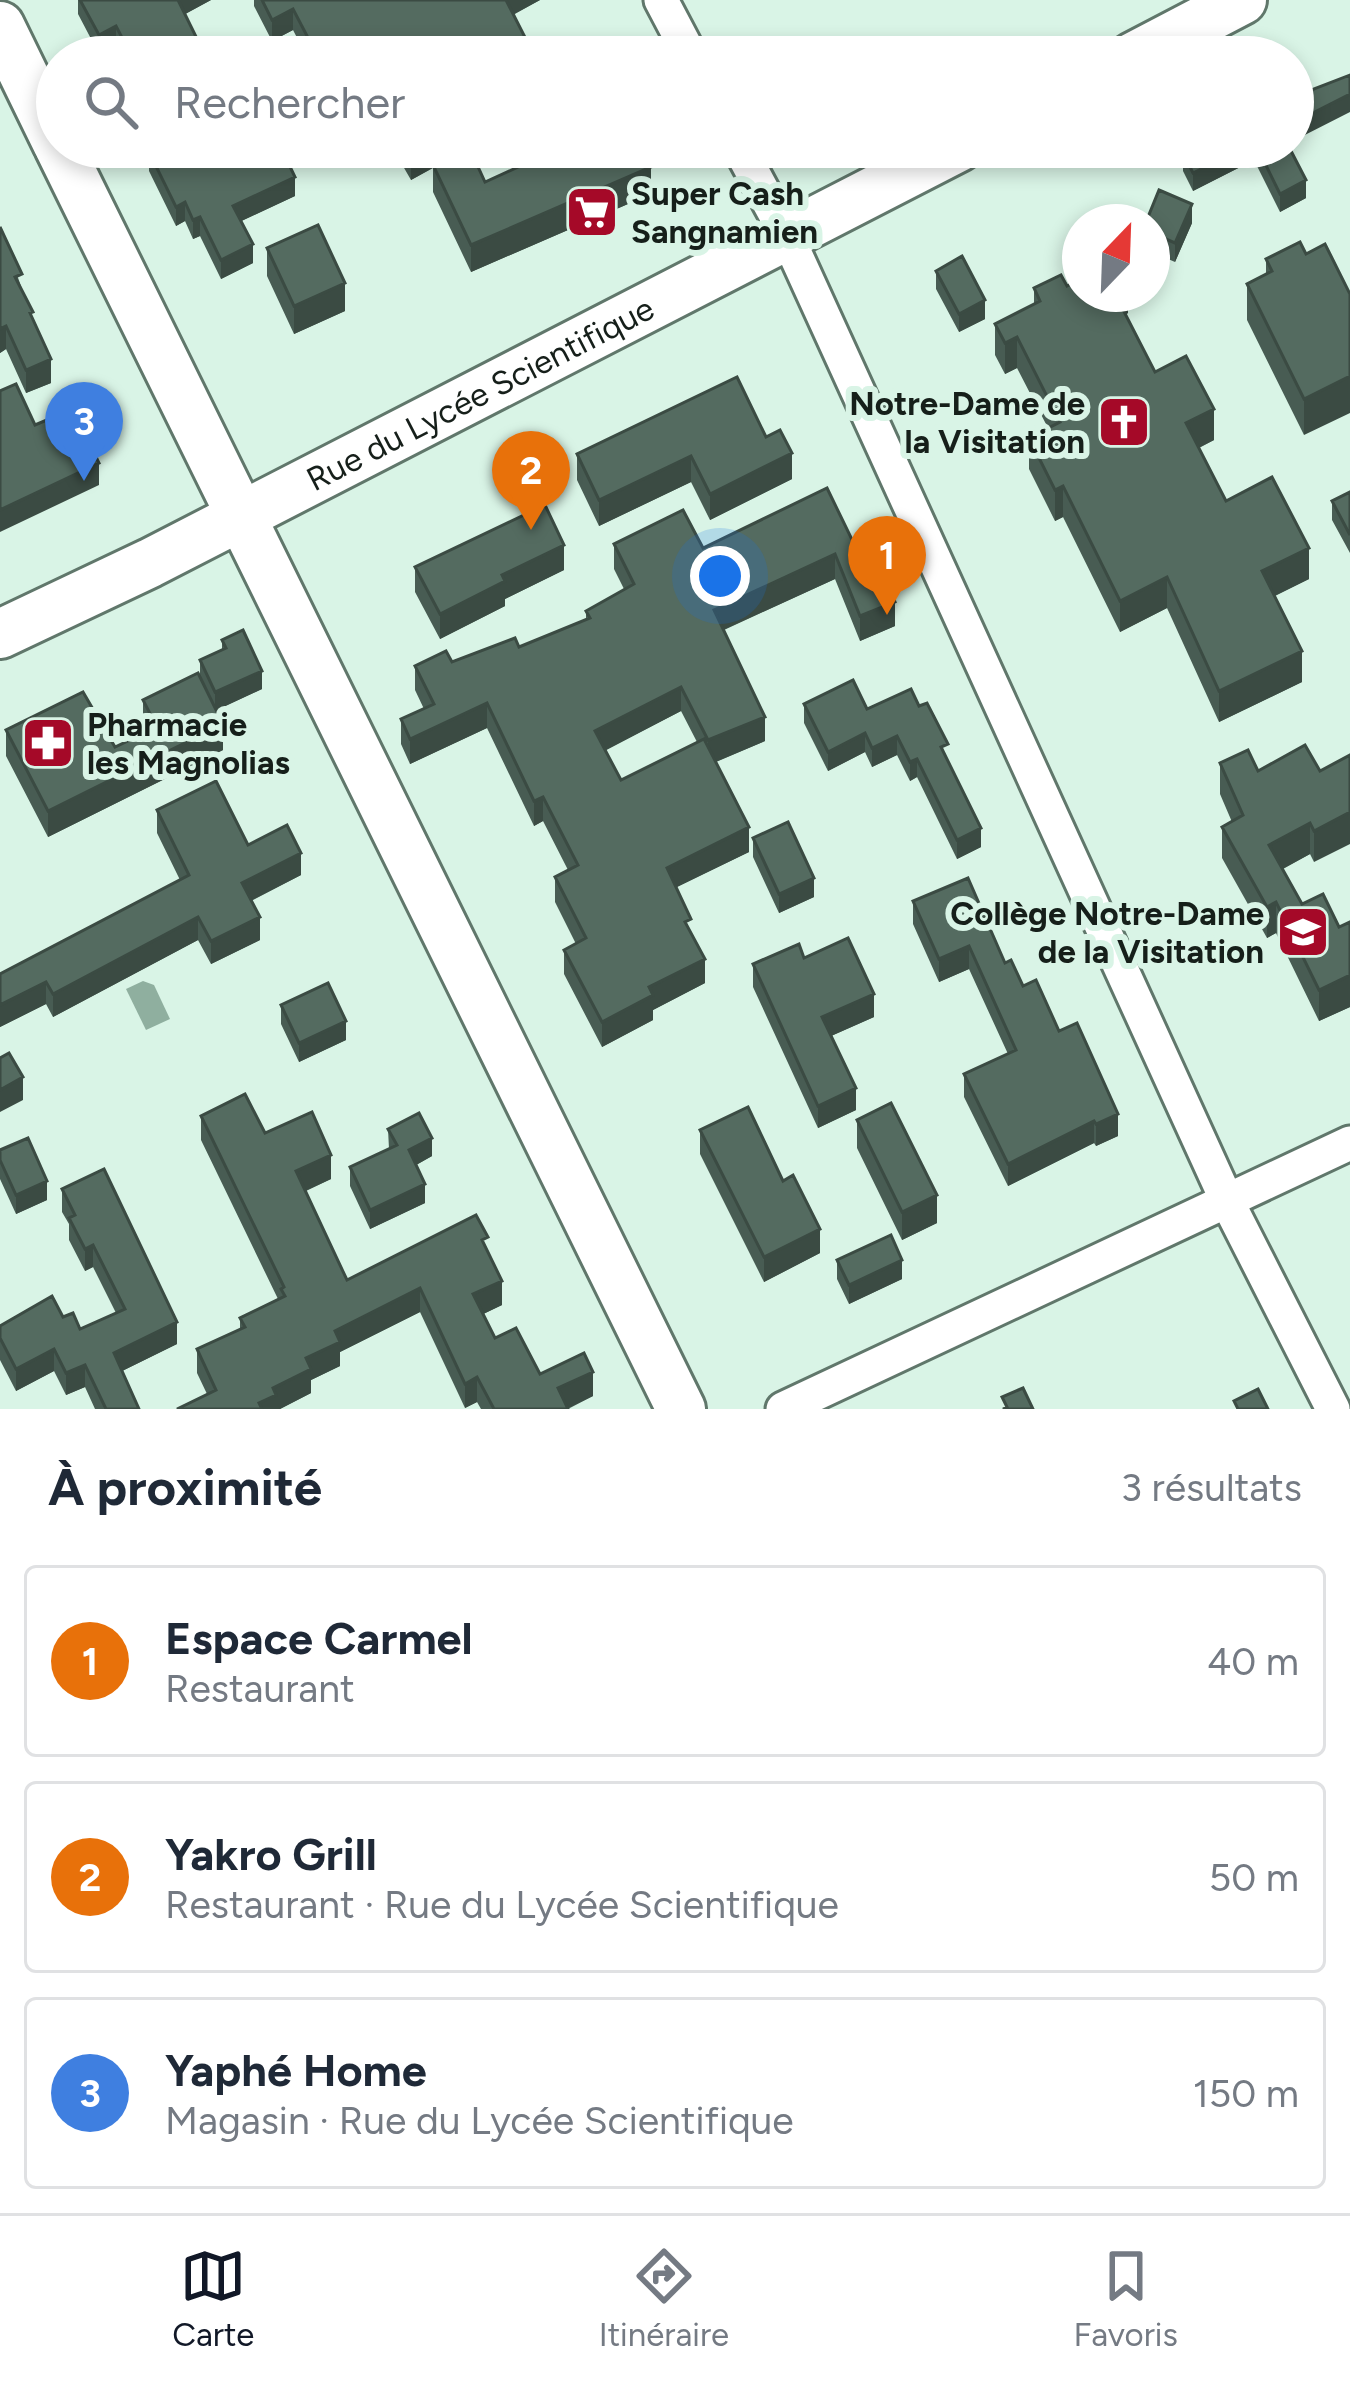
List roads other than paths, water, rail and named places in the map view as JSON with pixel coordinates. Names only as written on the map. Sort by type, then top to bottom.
[{"type":"street","points":[[661,0],[681,36]]},
{"type":"street","points":[[1173,36],[1242,0]]},
{"type":"street","points":[[0,26],[36,100]]},
{"type":"street","points":[[69,168],[681,1409]]},
{"type":"street","points":[[751,168],[787,236],[1228,1203],[1333,1409]]},
{"type":"street","name":"Rue du Lycée Scientifique","points":[[0,634],[240,517],[918,168]]},
{"type":"street","points":[[782,1409],[1350,1143]]},
{"type":"place","name":"Super Cash Sangnamien","points":[[592,212]]},
{"type":"place","name":"Notre-Dame de la Visitation","points":[[1124,422]]},
{"type":"place","name":"Yaphé Home","points":[[84,481]]},
{"type":"place","name":"Yakro Grill","points":[[531,530]]},
{"type":"place","name":"Espace Carmel","points":[[887,615]]},
{"type":"place","name":"Pharmacie les Magnolias","points":[[48,743]]},
{"type":"place","name":"Collège Notre-Dame de la Visitation","points":[[1303,932]]}]
